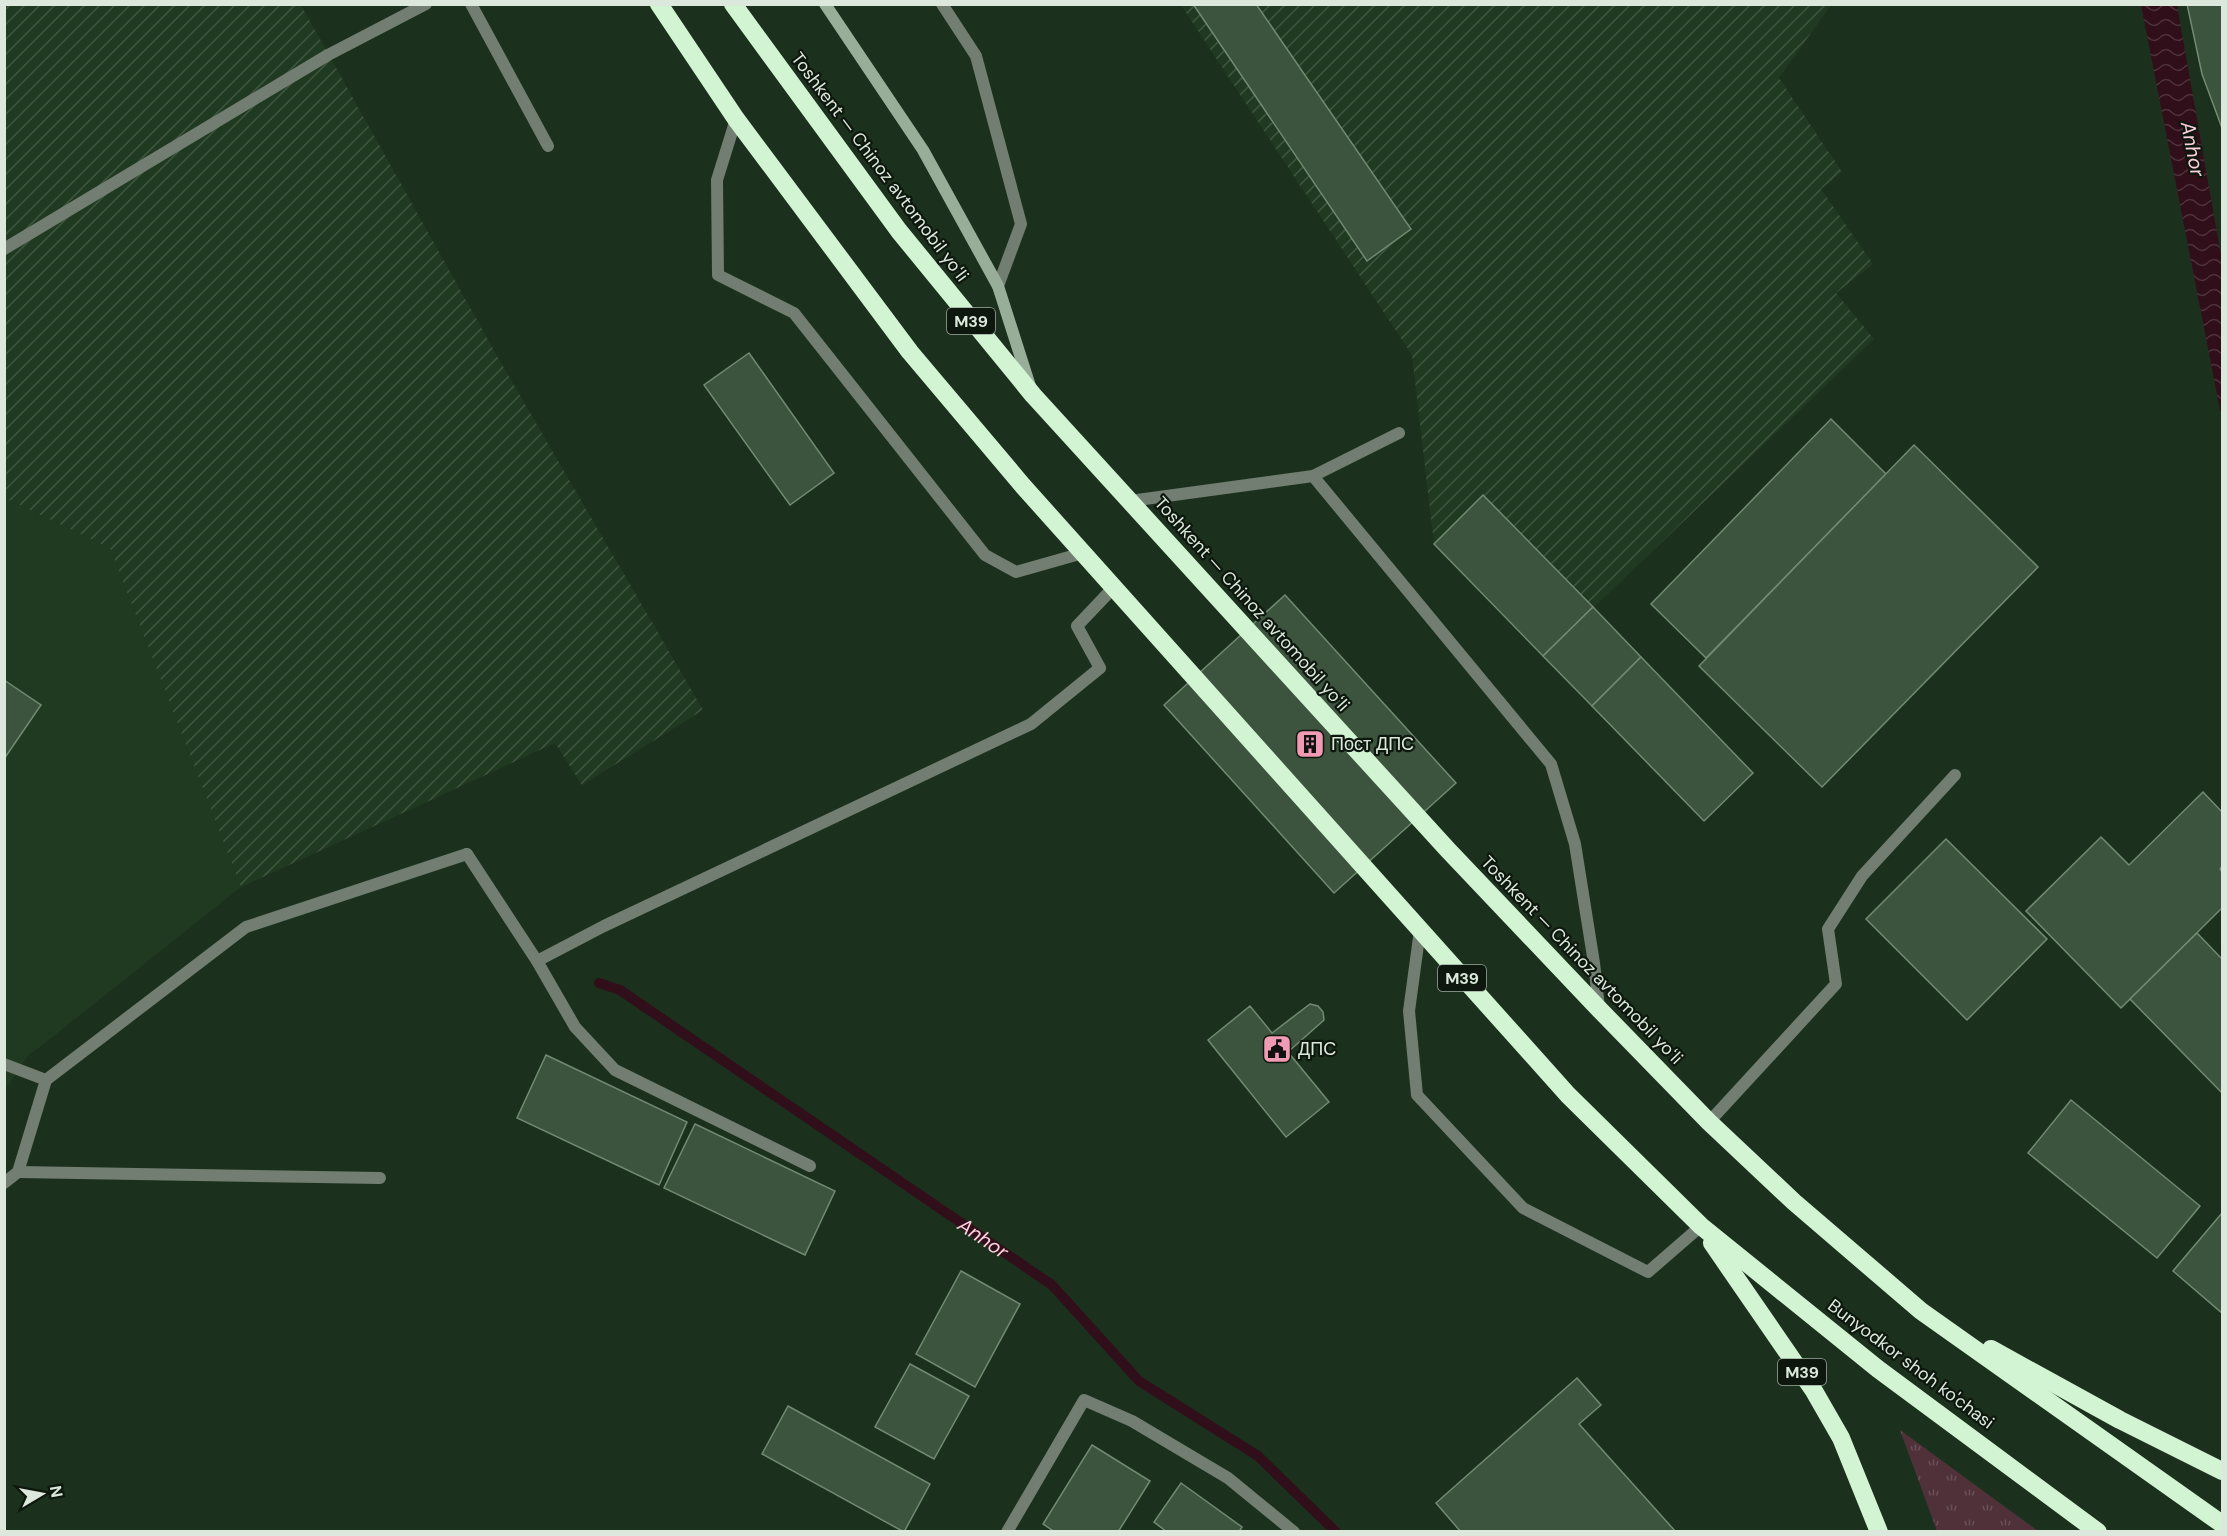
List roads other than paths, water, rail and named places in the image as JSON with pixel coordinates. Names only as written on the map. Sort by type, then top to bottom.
[{"type":"highway","name":"M39","points":[[659,4],[736,118],[910,352],[1083,553],[1568,1095],[1701,1226],[1814,1391],[1841,1438],[1879,1532]]},
{"type":"highway","name":"Toshkent — Chinoz avtomobil yoʻli","points":[[733,4],[899,231],[1033,395],[1448,850],[1599,1009],[1709,1122],[1803,1210],[1921,1311]]},
{"type":"highway","name":"Bunyodkor shoh ko'chasi","points":[[1701,1226],[1878,1369],[2098,1532]]},
{"type":"highway","name":"M39","points":[[1921,1311],[2120,1420],[2223,1471]]},
{"type":"highway","points":[[1921,1311],[2223,1524]]},
{"type":"street","points":[[4,249],[328,55],[426,4]]},
{"type":"street","points":[[471,4],[548,146]]},
{"type":"street","name":"M39","points":[[825,4],[922,150],[998,286],[1033,395]]},
{"type":"street","points":[[942,4],[976,56],[1021,224],[998,286]]},
{"type":"street","points":[[736,118],[717,180],[718,276],[794,313],[985,555],[1016,572],[1083,553]]},
{"type":"street","points":[[1130,501],[1312,476],[1400,433]]},
{"type":"street","points":[[1312,476],[1551,764],[1575,844],[1599,1009]]},
{"type":"street","points":[[537,961],[604,926],[1030,724],[1100,668],[1077,626],[1114,587]]},
{"type":"street","points":[[1709,1122],[1836,984],[1828,930],[1862,876],[1955,775]]},
{"type":"street","points":[[4,1183],[18,1172],[46,1080],[246,927],[467,854],[537,961],[575,1027],[615,1070],[810,1166]]},
{"type":"street","points":[[1420,930],[1409,1011],[1417,1095],[1522,1208],[1648,1272],[1701,1226]]},
{"type":"street","points":[[4,1064],[46,1080]]},
{"type":"street","points":[[18,1172],[380,1178]]},
{"type":"street","points":[[1007,1532],[1084,1400],[1132,1421],[1228,1478],[1294,1532]]},
{"type":"water","points":[[2141,5],[2177,5],[2222,261],[2222,420]]},
{"type":"waterway","name":"Anhor","points":[[599,983],[620,990],[1052,1285],[1139,1381],[1258,1456],[1336,1532]]},
{"type":"place","name":"Пост ДПС","points":[[1310,744]]},
{"type":"place","name":"ДПС","points":[[1277,1049]]}]
